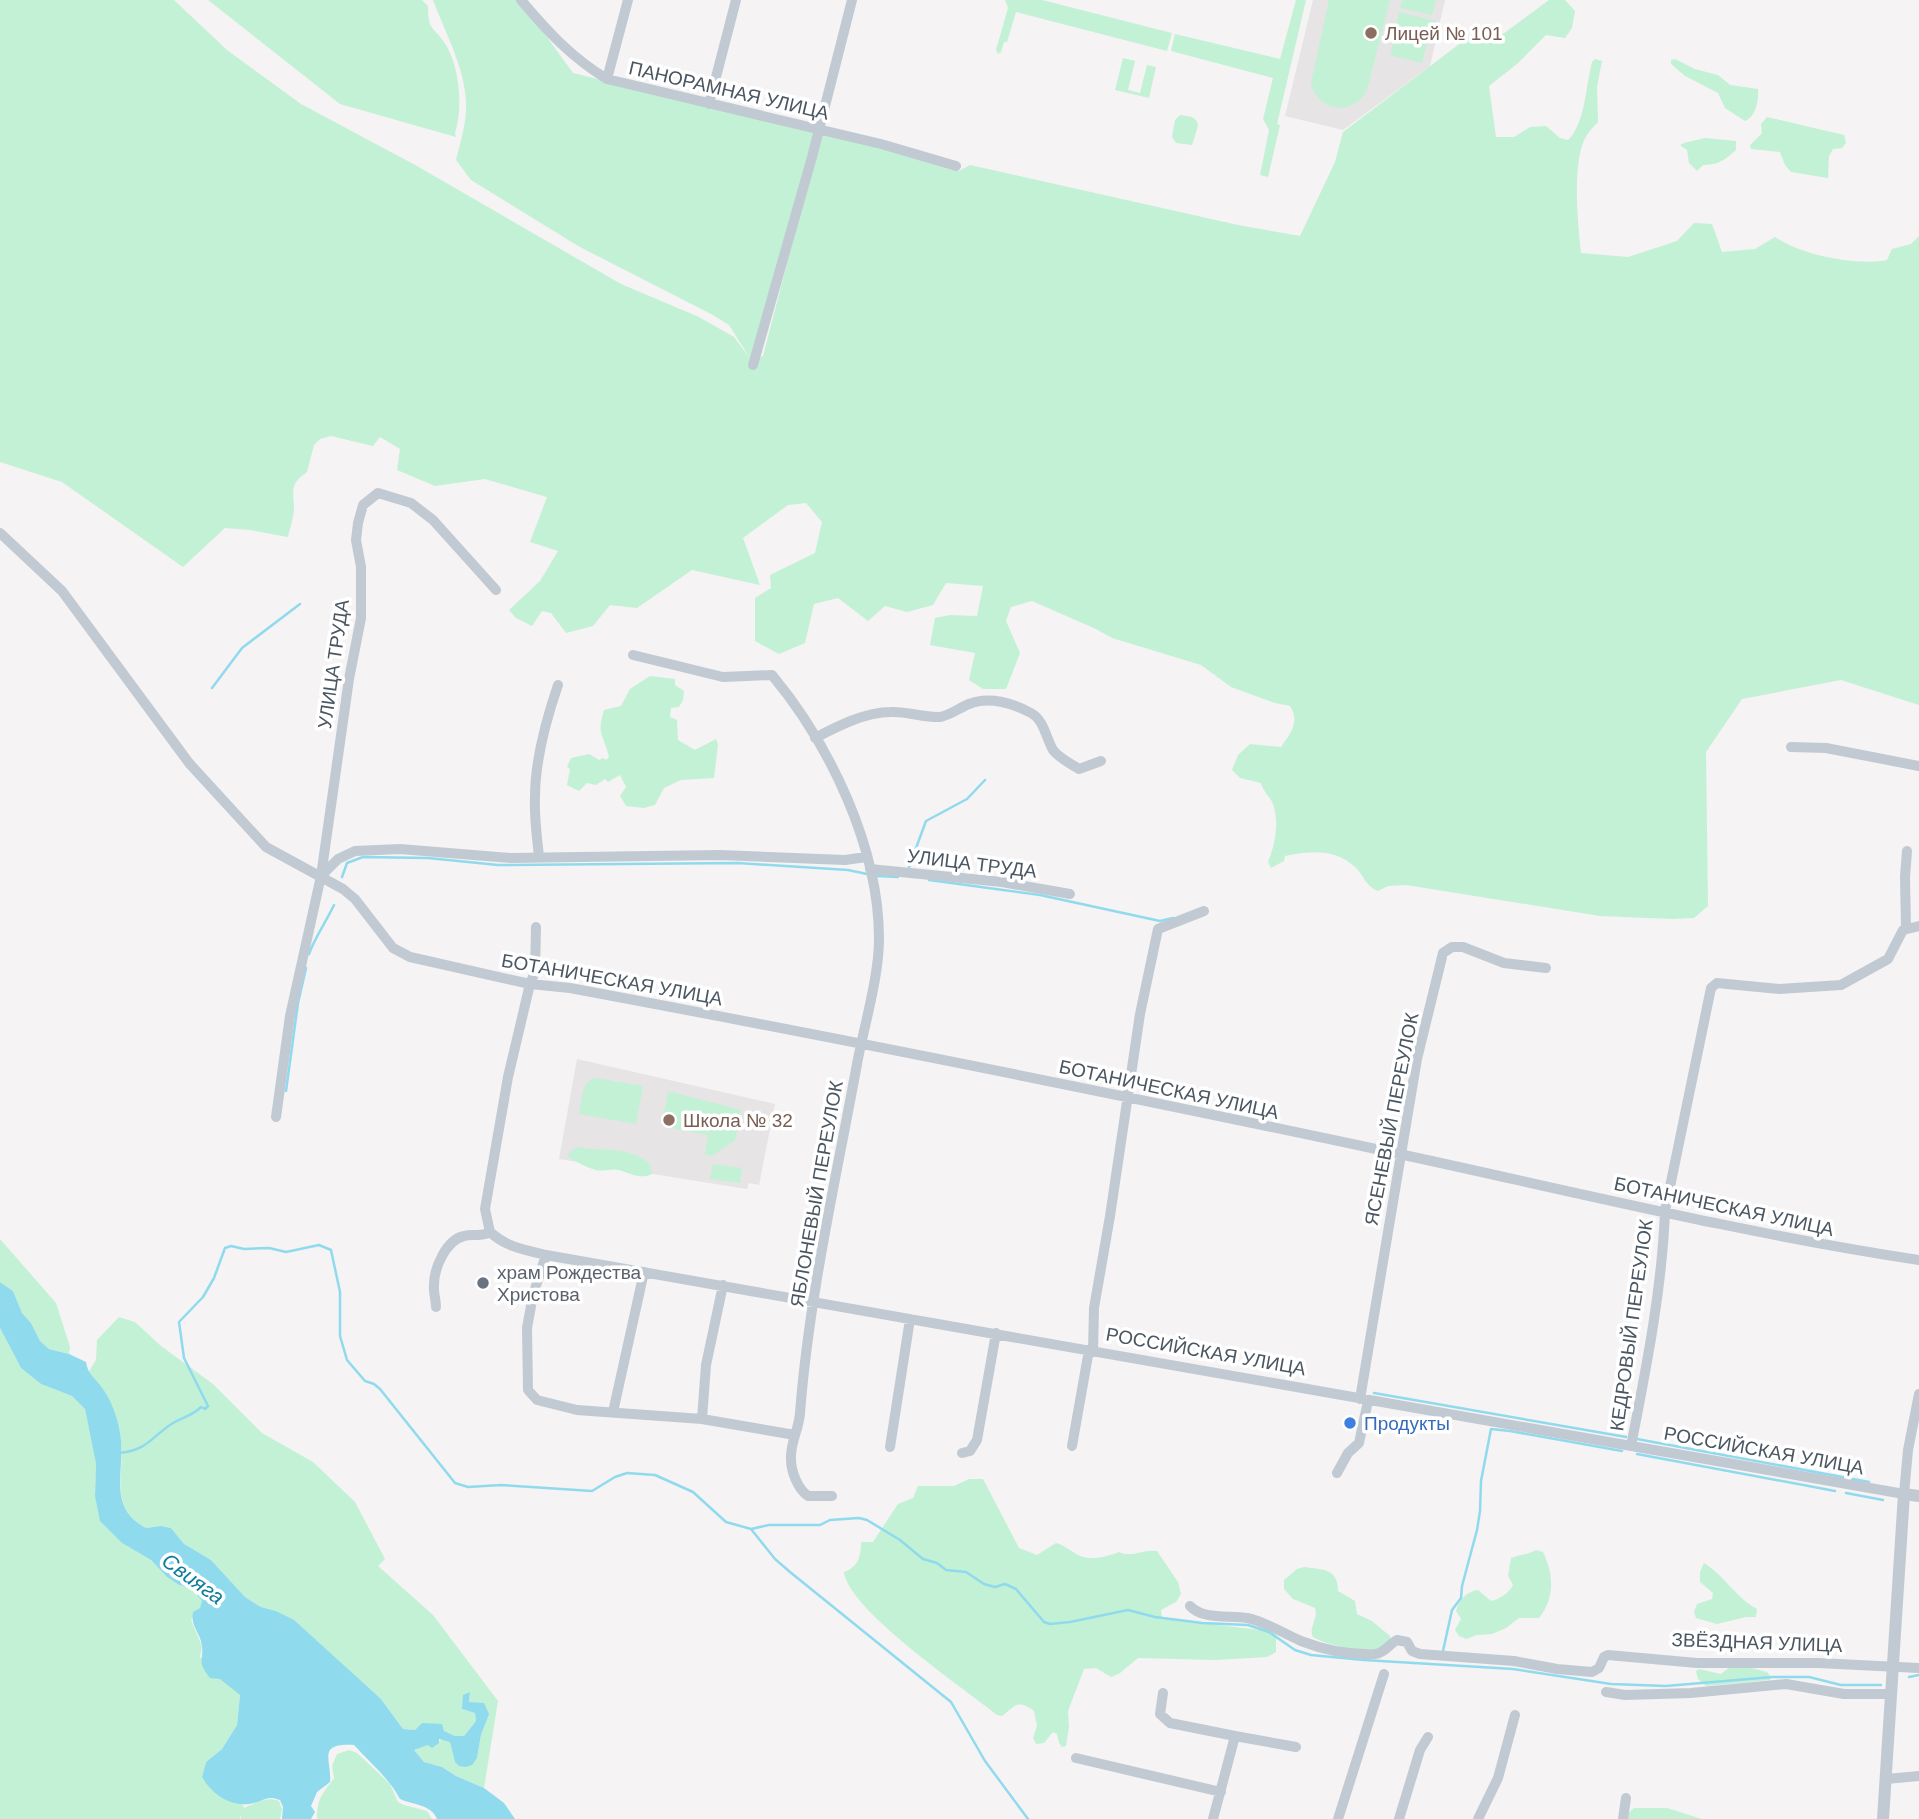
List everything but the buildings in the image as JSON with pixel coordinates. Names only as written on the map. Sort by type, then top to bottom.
[{"type":"street","name":"ПАНОРАМНАЯ УЛИЦА","points":[[521,0],[560,45],[607,79],[956,166]]},
{"type":"street","points":[[607,79],[628,0]]},
{"type":"street","points":[[709,104],[736,0]]},
{"type":"street","points":[[753,365],[852,0]]},
{"type":"street","name":"УЛИЦА ТРУДА","points":[[321,876],[349,679],[361,618],[361,567],[356,540],[363,505],[378,493],[411,503],[442,528],[496,590]]},
{"type":"street","points":[[0,533],[62,591],[203,779],[266,847],[321,876]]},
{"type":"street","name":"ЯБЛОНЕВЫЙ ПЕРЕУЛОК","points":[[633,654],[723,677],[772,675],[795,702],[850,801],[870,869],[879,941],[814,1303],[802,1382],[800,1416],[791,1461],[800,1490],[808,1496],[832,1496]]},
{"type":"street","points":[[539,857],[536,775],[548,716],[558,685]]},
{"type":"street","points":[[815,738],[843,724],[880,713],[937,717],[950,715],[983,699],[996,700],[1033,714],[1055,752],[1079,769],[1101,761]]},
{"type":"street","points":[[1791,747],[1826,748],[1919,766]]},
{"type":"street","points":[[276,1117],[290,1016],[321,876],[338,859],[355,851],[411,850],[511,858],[720,855],[845,860],[866,857]]},
{"type":"street","points":[[1907,850],[1906,928],[1919,926]]},
{"type":"street","name":"УЛИЦА ТРУДА","points":[[870,869],[1002,882],[1070,894]]},
{"type":"street","name":"БОТАНИЧЕСКАЯ УЛИЦА","points":[[321,876],[355,899],[393,948],[410,957],[530,984],[570,988],[860,1044],[1400,1154],[1837,1248],[1919,1260]]},
{"type":"street","points":[[1072,1446],[1091,1350],[1094,1308],[1140,1014],[1158,929],[1204,911]]},
{"type":"street","points":[[436,1307],[433,1285],[439,1264],[448,1247],[461,1236],[482,1236],[490,1232],[485,1209],[508,1077],[535,972],[536,927]]},
{"type":"street","name":"КЕДРОВЫЙ ПЕРЕУЛОК","points":[[1631,1446],[1664,1241],[1665,1211],[1711,988],[1717,983],[1779,989],[1841,985],[1888,959],[1906,928]]},
{"type":"street","name":"ЯСЕНЕВЫЙ ПЕРЕУЛОК","points":[[1337,1473],[1348,1453],[1359,1443],[1400,1154],[1417,1059],[1443,953],[1452,947],[1463,947],[1504,963],[1546,968]]},
{"type":"street","name":"РОССИЙСКАЯ УЛИЦА","points":[[490,1232],[499,1241],[510,1246],[546,1255],[1919,1496]]},
{"type":"street","points":[[546,1255],[533,1295],[527,1328],[528,1390],[537,1400],[578,1410],[702,1419],[795,1434]]},
{"type":"street","points":[[613,1412],[644,1272]]},
{"type":"street","points":[[702,1419],[705,1365],[723,1285]]},
{"type":"street","points":[[890,1447],[910,1319]]},
{"type":"street","points":[[962,1453],[970,1451],[977,1440],[996,1333]]},
{"type":"street","points":[[1883,1819],[1904,1494],[1908,1450],[1919,1394]]},
{"type":"street","name":"ЗВЁЗДНАЯ УЛИЦА","points":[[1190,1606],[1200,1613],[1246,1618],[1313,1645],[1350,1652],[1378,1654],[1397,1640],[1407,1642],[1412,1651],[1420,1654],[1514,1661],[1592,1672],[1599,1668],[1604,1657],[1608,1655],[1697,1663],[1818,1663],[1919,1668]]},
{"type":"street","points":[[1338,1819],[1384,1674]]},
{"type":"street","points":[[1606,1692],[1625,1695],[1691,1693],[1786,1684],[1844,1693],[1891,1694]]},
{"type":"street","points":[[1163,1693],[1160,1714],[1170,1723],[1296,1747]]},
{"type":"street","points":[[1478,1819],[1498,1778],[1515,1715]]},
{"type":"street","points":[[1213,1819],[1235,1736]]},
{"type":"street","points":[[1399,1819],[1420,1749],[1428,1737]]},
{"type":"street","points":[[1076,1758],[1221,1791]]},
{"type":"street","points":[[1886,1779],[1919,1776]]},
{"type":"street","points":[[1623,1819],[1626,1798]]},
{"type":"shaded area","name":"Лицей № 101","points":[[1313,0],[1445,0],[1430,66],[1343,130],[1285,116]]},
{"type":"shaded area","name":"Школа № 32","points":[[577,1059],[775,1104],[759,1185],[749,1183],[747,1189],[559,1159]]},
{"type":"green space","points":[[0,0],[174,0],[227,50],[301,104],[417,166],[621,284],[699,317],[734,337],[751,360],[729,325],[578,246],[471,180],[456,160],[465,117],[464,83],[433,0],[520,0],[573,73],[815,132],[756,359],[763,356],[821,133],[948,169],[959,171],[970,165],[1238,225],[1300,236],[1335,162],[1343,132],[1487,23],[1503,34],[1549,0],[1565,0],[1575,11],[1572,28],[1565,38],[1546,35],[1517,64],[1489,86],[1496,137],[1514,137],[1530,127],[1546,126],[1560,138],[1568,140],[1578,125],[1592,62],[1595,59],[1602,61],[1597,87],[1598,122],[1582,146],[1577,176],[1581,253],[1628,257],[1677,241],[1694,223],[1712,224],[1722,252],[1755,249],[1775,237],[1814,254],[1860,261],[1887,260],[1892,249],[1911,244],[1919,236],[1919,705],[1841,680],[1742,699],[1706,752],[1708,906],[1694,918],[1600,916],[1406,885],[1388,886],[1378,891],[1347,861],[1322,852],[1285,856],[1284,861],[1271,868],[1268,862],[1276,828],[1273,804],[1261,783],[1240,778],[1232,770],[1238,755],[1250,744],[1281,747],[1294,722],[1290,706],[1231,687],[1201,665],[1112,638],[1032,601],[1011,607],[1006,621],[1020,653],[1006,689],[983,689],[969,680],[975,653],[930,645],[935,618],[950,615],[977,616],[983,586],[946,583],[933,605],[907,612],[885,606],[868,621],[838,598],[814,604],[805,643],[779,654],[755,641],[755,598],[771,588],[770,575],[815,553],[822,522],[806,503],[788,505],[743,538],[760,585],[692,570],[637,608],[610,605],[593,626],[566,633],[551,613],[542,611],[532,626],[516,618],[509,610],[540,581],[558,551],[530,542],[547,497],[485,479],[435,486],[397,470],[400,449],[380,437],[373,446],[331,436],[320,439],[314,445],[307,472],[295,484],[294,508],[288,537],[225,528],[183,567],[62,482],[0,462]]},
{"type":"green space","points":[[208,0],[422,0],[428,6],[431,25],[451,55],[457,77],[459,112],[456,137],[340,104]]},
{"type":"green space","points":[[1005,0],[1042,0],[1172,33],[1167,51],[1016,12],[1007,42],[1004,42],[998,54],[996,50],[1008,8]]},
{"type":"green space","points":[[1296,0],[1306,0],[1277,124],[1280,125],[1268,177],[1260,175],[1269,130],[1263,119],[1273,78],[1171,51],[1175,34],[1280,59]]},
{"type":"green space","points":[[1329,0],[1390,0],[1367,90],[1361,99],[1353,104],[1336,108],[1321,100],[1311,83]]},
{"type":"green space","points":[[1402,0],[1436,0],[1432,15],[1400,8]]},
{"type":"green space","points":[[1399,12],[1436,21],[1432,41],[1395,33]]},
{"type":"green space","points":[[1395,37],[1427,44],[1422,63],[1390,55]]},
{"type":"green space","points":[[1123,58],[1135,61],[1128,90],[1140,93],[1147,65],[1156,67],[1149,98],[1115,90]]},
{"type":"green space","points":[[1675,59],[1695,69],[1718,75],[1730,85],[1758,89],[1752,116],[1745,121],[1725,108],[1718,93],[1685,76],[1671,64],[1671,60]]},
{"type":"green space","points":[[1180,115],[1192,117],[1197,121],[1192,145],[1176,143],[1172,137],[1175,120]]},
{"type":"green space","points":[[1767,117],[1844,135],[1846,143],[1842,148],[1833,149],[1829,156],[1828,178],[1791,172],[1780,152],[1751,149],[1750,145],[1762,133],[1761,124]]},
{"type":"green space","points":[[1705,138],[1736,141],[1736,150],[1721,161],[1703,165],[1697,171],[1689,163],[1687,150],[1680,145]]},
{"type":"green space","points":[[650,676],[675,679],[675,685],[684,691],[679,707],[671,708],[670,717],[677,720],[678,740],[695,750],[716,739],[718,745],[714,778],[681,780],[664,788],[655,805],[644,808],[626,806],[620,796],[626,787],[620,775],[596,785],[587,783],[579,791],[567,785],[570,769],[567,767],[571,758],[589,754],[599,760],[609,757],[601,730],[604,710],[621,706],[630,689]]},
{"type":"green space","points":[[596,1078],[643,1086],[636,1124],[579,1114],[585,1087]]},
{"type":"green space","points":[[668,1091],[741,1110],[735,1140],[712,1156],[705,1154],[708,1135],[662,1126]]},
{"type":"green space","points":[[577,1147],[633,1154],[650,1164],[652,1174],[639,1176],[616,1170],[593,1169],[569,1158],[568,1154]]},
{"type":"green space","points":[[713,1164],[742,1168],[740,1183],[710,1179]]},
{"type":"green space","points":[[0,1239],[56,1303],[70,1347],[69,1354],[49,1349],[40,1341],[31,1323],[22,1313],[13,1291],[0,1282]]},
{"type":"green space","points":[[119,1317],[135,1322],[161,1346],[213,1384],[262,1433],[313,1462],[355,1502],[385,1559],[378,1566],[433,1615],[498,1701],[484,1788],[442,1767],[424,1762],[414,1750],[444,1739],[450,1742],[455,1762],[477,1758],[485,1725],[476,1704],[469,1702],[470,1693],[462,1709],[475,1713],[476,1721],[464,1736],[455,1736],[444,1731],[441,1724],[422,1724],[415,1730],[403,1729],[381,1699],[276,1611],[261,1607],[245,1597],[211,1560],[183,1544],[171,1528],[146,1528],[127,1511],[122,1501],[122,1453],[117,1421],[106,1395],[88,1373],[96,1360],[97,1340]]},
{"type":"green space","points":[[0,1328],[21,1368],[41,1384],[72,1396],[85,1409],[96,1464],[95,1496],[122,1543],[151,1560],[179,1585],[191,1588],[203,1601],[191,1620],[202,1646],[200,1657],[240,1695],[237,1725],[222,1749],[206,1762],[202,1777],[219,1796],[243,1805],[244,1808],[266,1800],[279,1801],[282,1809],[280,1819],[241,1819],[240,1814],[240,1819],[0,1819]]},
{"type":"green space","points":[[969,1479],[983,1479],[1019,1548],[1037,1555],[1056,1543],[1079,1556],[1092,1558],[1119,1552],[1129,1554],[1157,1551],[1178,1582],[1181,1594],[1176,1602],[1161,1610],[1162,1618],[1259,1630],[1266,1627],[1276,1633],[1276,1652],[1267,1657],[1215,1660],[1138,1658],[1111,1677],[1096,1668],[1084,1669],[1068,1711],[1066,1746],[1062,1747],[1057,1734],[1053,1732],[1044,1743],[1036,1744],[1033,1738],[1037,1726],[1034,1711],[1020,1704],[1002,1716],[997,1715],[886,1627],[850,1588],[844,1572],[858,1561],[861,1542],[873,1542],[898,1504],[913,1498],[918,1486],[954,1486]]},
{"type":"green space","points":[[1536,1550],[1543,1552],[1551,1578],[1548,1602],[1539,1618],[1519,1618],[1492,1634],[1466,1639],[1459,1636],[1455,1630],[1461,1619],[1456,1611],[1464,1597],[1478,1590],[1491,1601],[1501,1597],[1513,1585],[1508,1576],[1511,1558]]},
{"type":"green space","points":[[1704,1563],[1757,1609],[1756,1617],[1717,1624],[1696,1618],[1694,1612],[1697,1604],[1712,1599],[1713,1593],[1700,1582]]},
{"type":"green space","points":[[1304,1567],[1332,1574],[1338,1591],[1355,1601],[1357,1614],[1372,1621],[1390,1636],[1392,1647],[1352,1649],[1313,1637],[1315,1608],[1293,1599],[1284,1589],[1284,1580],[1297,1569]]},
{"type":"green space","points":[[1744,1666],[1767,1672],[1770,1680],[1706,1686],[1698,1679],[1696,1671],[1699,1669],[1721,1674],[1730,1667]]},
{"type":"green space","points":[[349,1750],[357,1753],[390,1784],[398,1802],[427,1811],[432,1819],[317,1819],[319,1801],[334,1778],[332,1766],[337,1754]]},
{"type":"green space","points":[[1634,1808],[1667,1808],[1702,1819],[1625,1819]]},
{"type":"water","name":"Свияга","points":[[0,1282],[13,1291],[22,1313],[31,1323],[40,1341],[49,1349],[86,1362],[89,1372],[108,1397],[117,1418],[121,1440],[122,1501],[134,1520],[146,1528],[171,1528],[184,1544],[211,1560],[245,1597],[261,1607],[294,1620],[381,1699],[403,1729],[415,1730],[422,1723],[442,1724],[444,1731],[455,1736],[464,1736],[476,1721],[475,1713],[462,1709],[463,1695],[470,1692],[469,1702],[484,1703],[489,1714],[481,1735],[477,1758],[472,1765],[459,1766],[455,1762],[450,1742],[439,1739],[439,1743],[432,1748],[428,1745],[414,1750],[424,1762],[442,1767],[484,1788],[504,1803],[515,1819],[437,1819],[431,1810],[400,1799],[385,1777],[354,1745],[342,1745],[330,1750],[330,1782],[317,1792],[311,1806],[315,1812],[311,1819],[282,1819],[283,1807],[280,1800],[269,1798],[238,1804],[224,1799],[211,1789],[202,1777],[206,1762],[222,1749],[237,1725],[240,1695],[220,1679],[210,1678],[203,1668],[202,1645],[192,1617],[202,1601],[192,1588],[179,1585],[167,1577],[151,1560],[122,1543],[100,1521],[95,1496],[96,1464],[85,1409],[72,1396],[41,1384],[21,1368],[0,1328]]},
{"type":"waterway","points":[[212,688],[242,648],[300,604]]},
{"type":"waterway","points":[[909,867],[926,821],[967,799],[985,780]]},
{"type":"waterway","points":[[342,877],[347,863],[363,857],[428,858],[498,865],[738,863],[848,870],[867,874]]},
{"type":"waterway","points":[[877,876],[898,877]]},
{"type":"waterway","points":[[929,880],[1040,895],[1160,921],[1173,918]]},
{"type":"waterway","points":[[309,954],[334,905]]},
{"type":"waterway","points":[[286,1091],[298,1003],[306,968]]},
{"type":"waterway","points":[[120,1453],[143,1446],[173,1423],[201,1407],[205,1409],[208,1406],[184,1358],[179,1322],[203,1297],[214,1278],[225,1248],[269,1248],[286,1252],[319,1245],[331,1250],[340,1292],[340,1336],[347,1360],[365,1381],[380,1389],[455,1483],[468,1487],[501,1485],[592,1491],[627,1473],[655,1475],[693,1492],[726,1522],[751,1529],[769,1525],[820,1525],[830,1520],[859,1518],[867,1520],[900,1540],[923,1559],[937,1563],[946,1570],[966,1572],[984,1584],[995,1587],[1005,1584],[1016,1589],[1044,1622],[1050,1624],[1128,1610],[1155,1617],[1202,1623],[1248,1625],[1269,1632],[1295,1650],[1311,1655],[1513,1669],[1611,1684],[1666,1686],[1772,1677],[1809,1677],[1841,1685],[1881,1685]]},
{"type":"waterway","points":[[1374,1393],[1626,1437]]},
{"type":"waterway","points":[[1443,1651],[1452,1610],[1461,1598],[1477,1530],[1481,1481],[1491,1429],[1622,1451]]},
{"type":"waterway","points":[[1637,1439],[1869,1482]]},
{"type":"waterway","points":[[1637,1454],[1835,1491]]},
{"type":"waterway","points":[[1846,1493],[1883,1500]]},
{"type":"waterway","points":[[751,1529],[775,1559],[790,1572],[951,1702],[985,1761],[1028,1819]]},
{"type":"waterway","points":[[1909,1677],[1919,1675]]},
{"type":"place","name":"Лицей № 101","points":[[1371,33]]},
{"type":"place","name":"Школа № 32","points":[[669,1120]]},
{"type":"place","name":"храм Рождества Христова","points":[[483,1283]]},
{"type":"place","name":"Продукты","points":[[1350,1423]]}]
